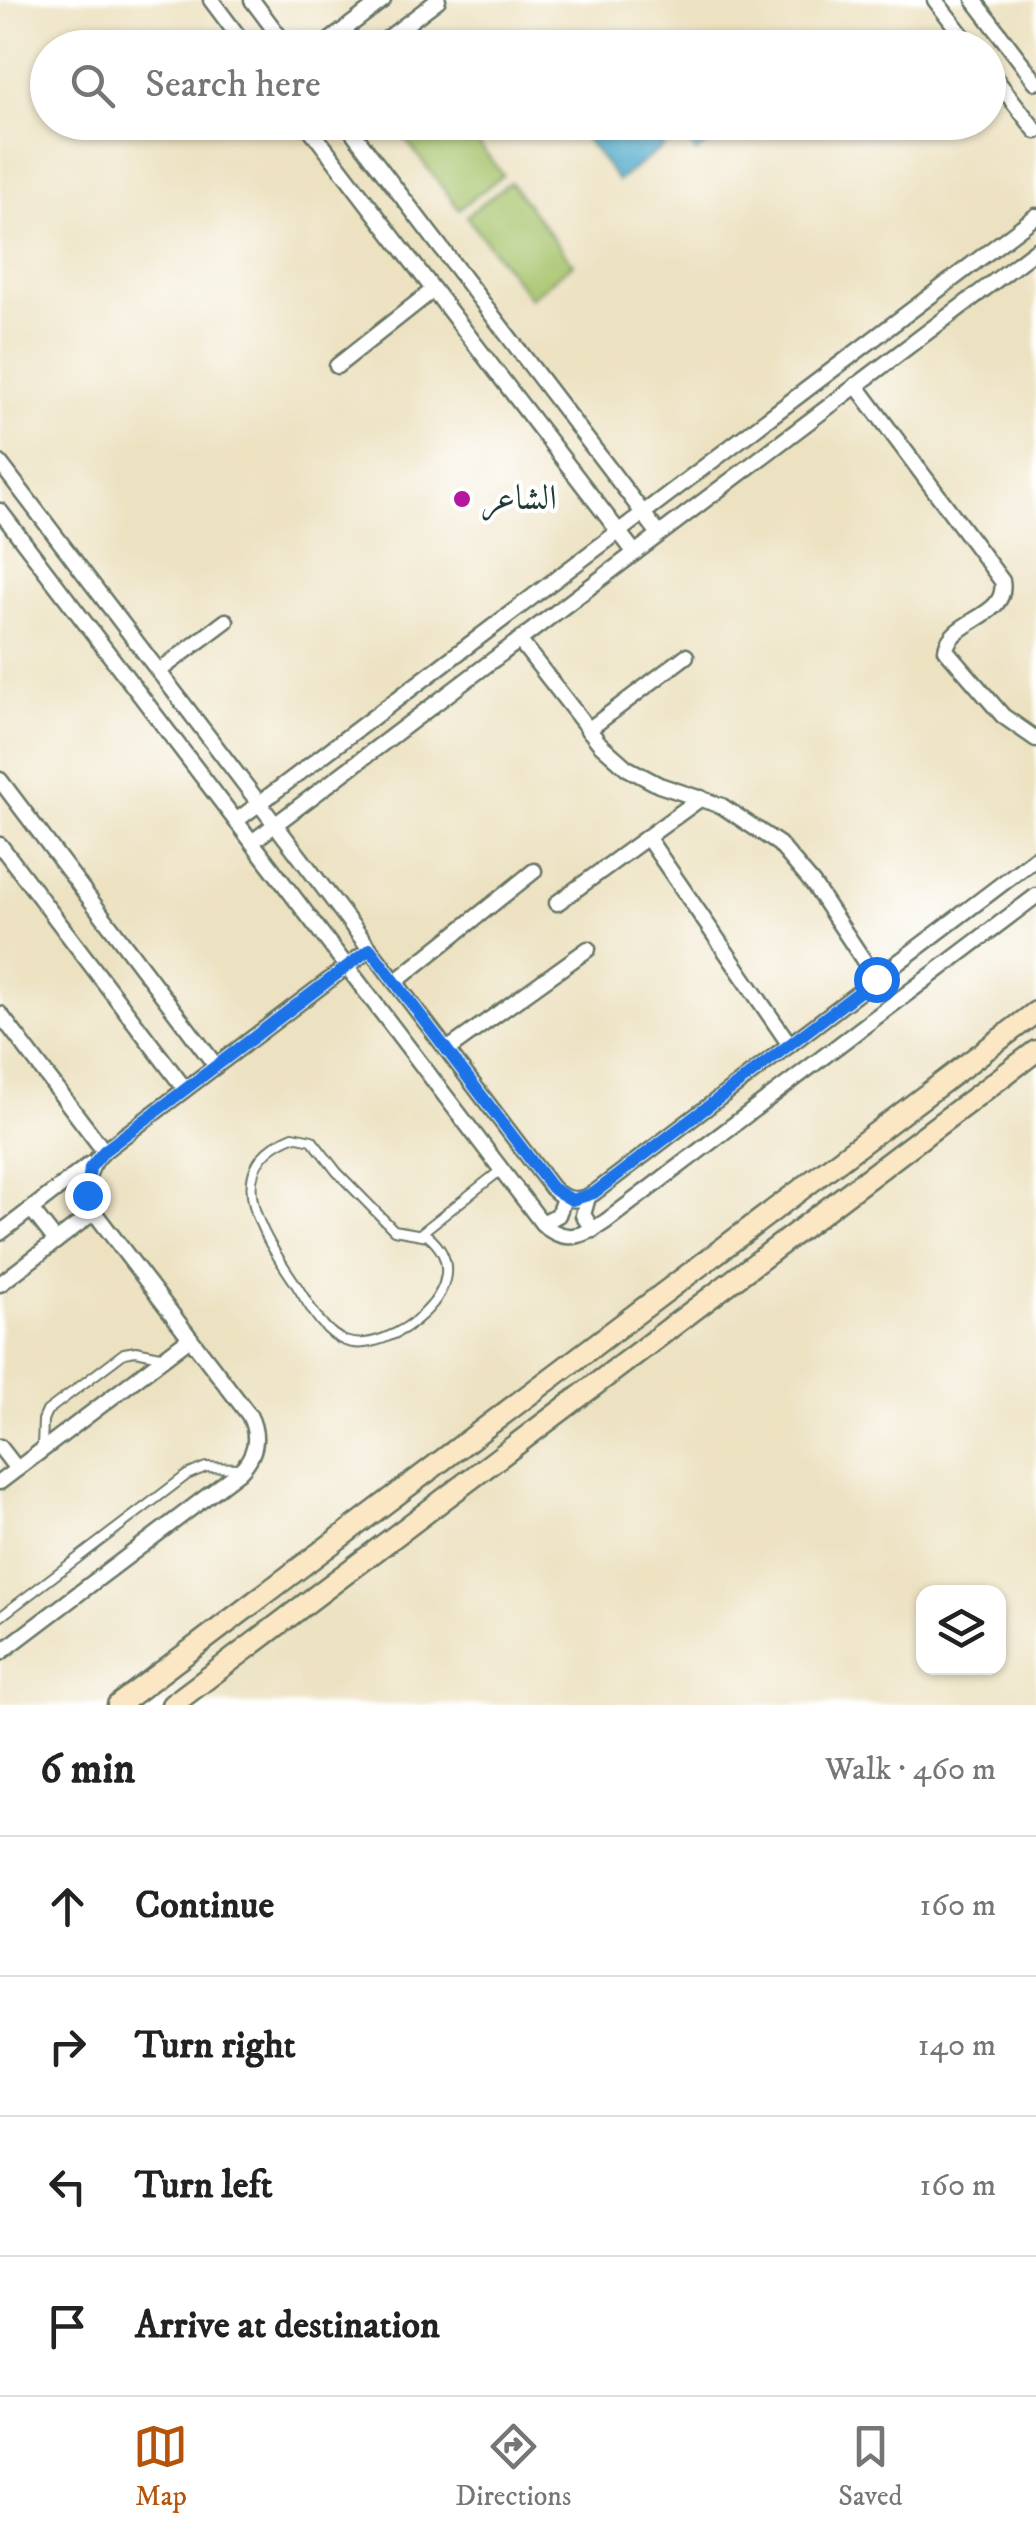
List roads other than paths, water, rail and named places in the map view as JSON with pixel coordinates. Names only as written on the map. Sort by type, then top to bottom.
[{"type":"street","points":[[211,0],[234,30]]},
{"type":"street","points":[[252,0],[274,30]]},
{"type":"street","points":[[344,30],[383,0]]},
{"type":"street","points":[[399,30],[438,0]]},
{"type":"street","points":[[935,0],[958,30]]},
{"type":"street","points":[[974,0],[997,30]]},
{"type":"street","points":[[1006,42],[1036,82]]},
{"type":"street","points":[[1006,93],[1036,131]]},
{"type":"street","points":[[319,140],[634,552]]},
{"type":"street","points":[[359,140],[659,534]]},
{"type":"street","points":[[236,822],[1036,216]]},
{"type":"street","points":[[252,842],[1036,250]]},
{"type":"street","points":[[337,366],[433,290]]},
{"type":"street","points":[[856,386],[1002,581],[1004,592],[998,602],[950,639],[946,650],[1004,716],[1036,738]]},
{"type":"street","points":[[0,463],[552,1188],[564,1198],[588,1197],[1036,858]]},
{"type":"street","points":[[0,511],[542,1223],[563,1236],[584,1235],[593,1230],[1036,896]]},
{"type":"street","points":[[158,671],[226,621]]},
{"type":"street","points":[[519,640],[613,757],[642,778],[701,798],[752,824],[792,856],[876,979]]},
{"type":"street","points":[[588,730],[686,656]]},
{"type":"street","points":[[0,780],[216,1066]]},
{"type":"street","points":[[557,903],[701,798]]},
{"type":"street","points":[[646,838],[790,1045]]},
{"type":"street","points":[[0,844],[185,1090]]},
{"type":"street","points":[[395,982],[534,870]]},
{"type":"street","points":[[0,1233],[370,949]]},
{"type":"street","points":[[447,1050],[588,949]]},
{"type":"street","points":[[118,1705],[1036,1012]]},
{"type":"street","points":[[2,1020],[99,1156]]},
{"type":"street","points":[[172,1705],[1036,1051]]},
{"type":"street","points":[[0,1654],[244,1468],[255,1446],[253,1422],[94,1212],[86,1186],[99,1156]]},
{"type":"street","points":[[588,1197],[583,1215],[593,1230]]},
{"type":"street","points":[[542,1223],[558,1215],[564,1198]]},
{"type":"street","points":[[32,1209],[56,1241]]},
{"type":"street","points":[[0,1284],[94,1212]]},
{"type":"street","points":[[0,1482],[190,1338]]},
{"type":"street","points":[[0,1447],[17,1469]]},
{"type":"lane","points":[[421,1233],[435,1242],[444,1256],[446,1282],[438,1298],[416,1318],[374,1342],[344,1340],[320,1319],[262,1230],[252,1206],[254,1172],[274,1146],[293,1136],[306,1137],[394,1230],[408,1234],[421,1233],[501,1170]]},
{"type":"lane","points":[[41,1451],[47,1411],[119,1355],[136,1351],[165,1357]]},
{"type":"lane","points":[[0,1616],[187,1475],[206,1467],[244,1468]]},
{"type":"water","points":[[587,140],[659,140],[664,146],[618,181]]},
{"type":"water","points":[[687,140],[712,140],[696,152]]},
{"type":"place","name":"الشاعر","points":[[462,499]]}]
